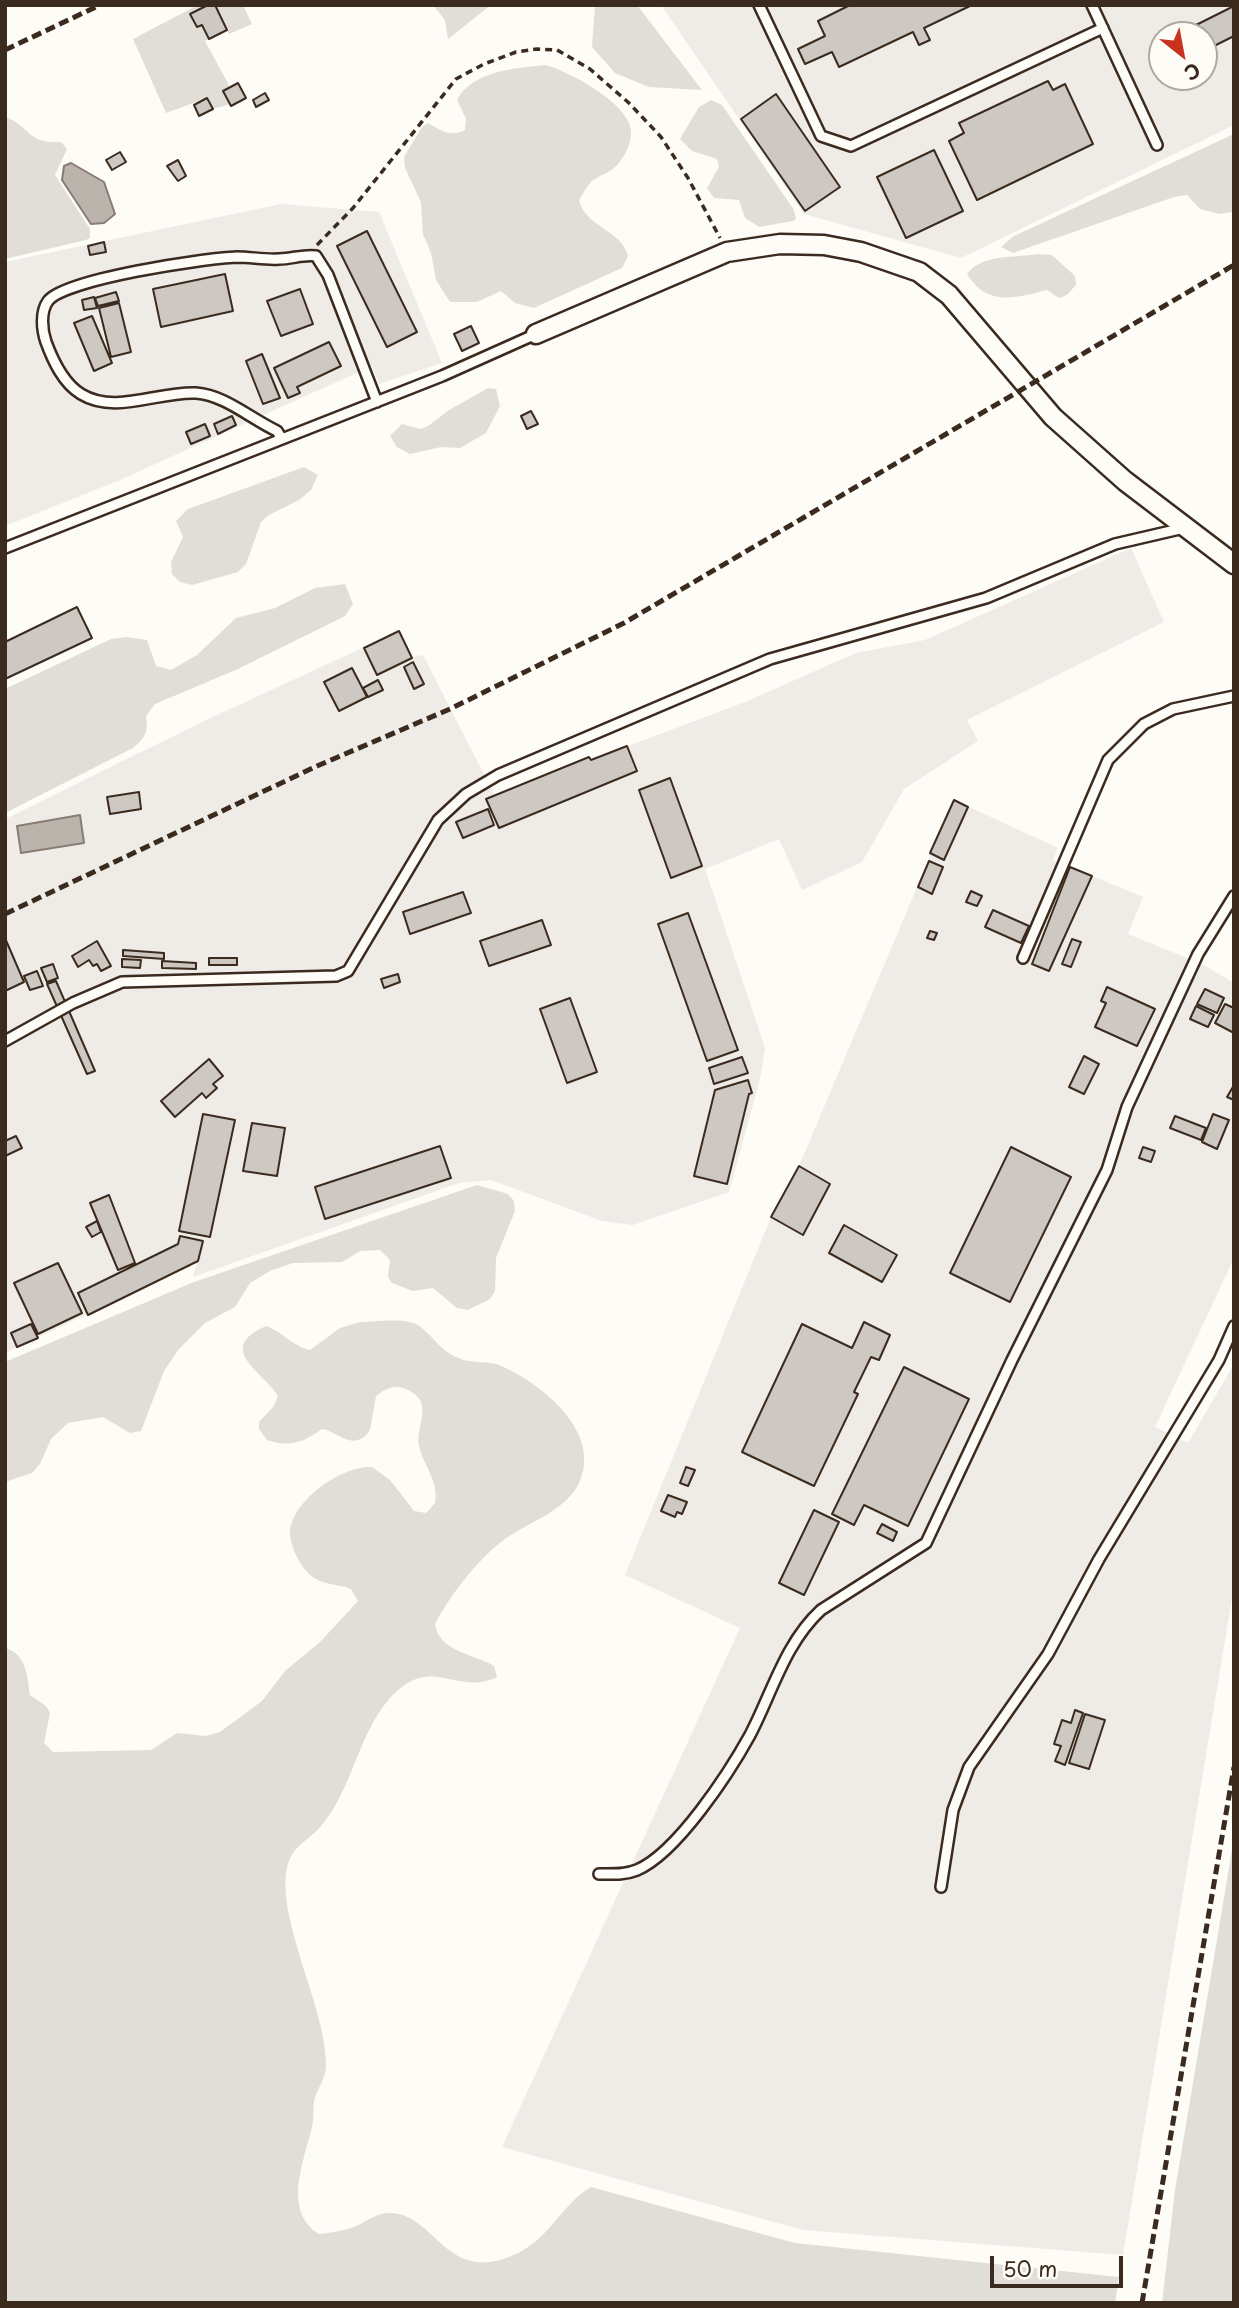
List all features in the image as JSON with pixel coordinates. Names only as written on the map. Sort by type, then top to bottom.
[{"type":"street","points":[[536,334],[727,252],[780,244],[824,245],[861,252],[919,272],[949,295],[1053,417],[1125,481],[1234,564]]},
{"type":"lane","points":[[759,5],[821,136],[851,146],[1102,28]]},
{"type":"lane","points":[[1092,5],[1157,145]]},
{"type":"lane","points":[[282,439],[277,431],[226,402],[198,393],[103,402],[80,394],[64,378],[51,356],[44,334],[43,314],[48,301],[59,292],[106,278],[203,260],[312,256],[322,261],[377,402]]},
{"type":"lane","points":[[5,548],[377,402],[536,334]]},
{"type":"lane","points":[[5,1041],[73,1003],[122,982],[336,976],[348,971],[438,820],[467,794],[498,775],[771,659],[986,598],[1115,544],[1185,527]]},
{"type":"lane","points":[[1023,958],[1108,760],[1144,724],[1173,709],[1234,696]]},
{"type":"lane","points":[[600,1874],[638,1870],[673,1842],[713,1796],[750,1735],[793,1644],[807,1622],[821,1609],[926,1543],[1012,1360],[1107,1170],[1127,1107],[1198,954],[1234,896]]},
{"type":"lane","points":[[941,1887],[953,1810],[969,1767],[1048,1654],[1098,1559],[1219,1360],[1234,1326]]},
{"type":"path","points":[[312,256],[314,249],[353,208],[456,79],[505,56],[537,49],[557,50],[590,69],[629,103],[661,137],[681,167],[727,252]]},
{"type":"shaded area","points":[[198,5],[243,5],[252,24],[229,34],[227,30],[205,41],[230,87],[223,91],[230,104],[213,109],[207,98],[166,113],[133,39]]},
{"type":"shaded area","points":[[433,5],[491,5],[448,39],[445,20]]},
{"type":"shaded area","points":[[595,5],[637,5],[702,90],[649,87],[615,73],[592,47]]},
{"type":"shaded area","points":[[661,5],[1234,5],[1234,125],[961,258],[804,214]]},
{"type":"shaded area","points":[[546,65],[580,80],[605,96],[624,114],[629,123],[631,139],[621,160],[591,182],[579,200],[588,216],[619,240],[628,256],[622,268],[534,308],[515,303],[501,291],[477,302],[450,302],[436,280],[431,253],[423,234],[421,202],[405,168],[404,157],[422,127],[428,123],[450,133],[465,130],[466,119],[457,100],[473,83],[495,73]]},
{"type":"shaded area","points":[[711,100],[722,105],[794,210],[796,219],[759,227],[745,218],[739,200],[714,198],[707,188],[719,167],[717,159],[692,151],[680,139],[699,107]]},
{"type":"shaded area","points":[[5,117],[35,137],[61,142],[67,149],[55,175],[90,229],[90,238],[5,259]]},
{"type":"shaded area","points":[[1234,134],[1233,212],[1219,214],[1200,209],[1187,195],[1174,197],[1013,253],[1001,247],[1014,236]]},
{"type":"shaded area","points":[[71,163],[104,182],[115,214],[104,223],[91,224],[62,180],[64,166]]},
{"type":"shaded area","points":[[281,204],[379,212],[442,363],[379,384],[372,366],[120,480],[5,526],[5,262]]},
{"type":"shaded area","points":[[1037,254],[1052,255],[1075,276],[1076,285],[1067,295],[1059,298],[1047,290],[1024,296],[993,296],[984,292],[967,274],[981,263],[990,260]]},
{"type":"shaded area","points":[[488,388],[496,389],[500,406],[486,433],[460,448],[441,447],[410,454],[397,447],[390,436],[402,424],[420,429],[428,426],[449,410]]},
{"type":"shaded area","points":[[304,467],[318,475],[311,490],[261,522],[246,564],[238,572],[192,585],[180,582],[172,574],[171,562],[183,537],[176,521],[188,509]]},
{"type":"shaded area","points":[[1131,548],[1164,622],[967,720],[978,741],[904,789],[862,862],[802,890],[779,839],[705,869],[765,1048],[760,1079],[729,1192],[633,1225],[602,1221],[491,1180],[459,1183],[193,1277],[197,1262],[5,1353],[5,819],[200,723],[399,631],[412,657],[423,655],[495,796],[589,757],[591,760],[745,702],[856,653],[925,640]]},
{"type":"shaded area","points":[[345,584],[353,604],[345,616],[238,669],[155,704],[146,716],[145,734],[133,748],[5,813],[5,689],[111,639],[126,637],[147,640],[156,666],[171,670],[197,655],[236,618],[275,608],[315,588]]},
{"type":"shaded area","points":[[954,800],[1058,848],[1053,860],[1143,897],[1128,934],[1204,965],[1234,983],[1234,1258],[1155,1427],[1188,1443],[1234,1364],[1234,1586],[1123,2255],[803,2230],[502,2147],[740,1628],[625,1575],[771,1217],[799,1166]]},
{"type":"shaded area","points":[[80,815],[84,843],[21,853],[17,826]]},
{"type":"shaded area","points":[[477,1185],[508,1194],[514,1201],[515,1211],[496,1258],[495,1291],[490,1299],[468,1310],[457,1308],[433,1288],[413,1291],[392,1283],[388,1277],[390,1260],[380,1250],[360,1251],[342,1262],[293,1263],[270,1271],[250,1283],[235,1307],[205,1323],[179,1349],[164,1371],[141,1431],[130,1433],[103,1417],[68,1423],[51,1439],[40,1464],[32,1473],[5,1482],[5,1362],[194,1282]]},
{"type":"shaded area","points":[[401,1321],[416,1324],[452,1355],[463,1360],[499,1365],[515,1373],[549,1397],[564,1412],[576,1429],[583,1447],[584,1466],[578,1485],[571,1495],[553,1510],[491,1550],[448,1601],[435,1624],[438,1633],[450,1646],[494,1666],[497,1677],[483,1682],[470,1682],[423,1677],[411,1681],[397,1691],[374,1721],[333,1810],[322,1825],[294,1852],[288,1864],[285,1885],[288,1909],[318,2017],[326,2066],[314,2101],[313,2124],[299,2185],[301,2212],[308,2224],[319,2234],[327,2233],[351,2228],[380,2214],[391,2213],[407,2217],[421,2225],[459,2256],[475,2262],[495,2261],[531,2245],[572,2202],[591,2187],[795,2243],[1119,2277],[1115,2303],[5,2303],[5,1648],[22,1660],[30,1695],[46,1706],[50,1713],[44,1743],[53,1752],[151,1750],[177,1733],[206,1736],[220,1732],[262,1701],[285,1671],[320,1642],[358,1601],[351,1589],[312,1577],[296,1554],[290,1533],[299,1509],[308,1498],[320,1487],[347,1472],[372,1467],[390,1480],[414,1511],[426,1513],[435,1503],[435,1488],[419,1446],[422,1407],[415,1394],[406,1389],[390,1388],[376,1396],[370,1430],[358,1440],[345,1439],[322,1429],[303,1440],[283,1443],[267,1440],[259,1429],[259,1422],[274,1406],[278,1396],[247,1361],[243,1352],[244,1343],[251,1335],[266,1326],[310,1350],[340,1328],[360,1322]]},
{"type":"shaded area","points":[[1234,1838],[1234,2303],[1162,2303],[1175,2190]]},
{"type":"building","points":[[208,5],[215,5],[227,30],[209,39],[202,25],[197,27],[190,14]]},
{"type":"building","points":[[850,5],[972,5],[924,28],[930,40],[919,45],[913,32],[839,67],[832,52],[805,64],[798,49],[825,36],[818,21]]},
{"type":"building","points":[[1234,6],[1234,36],[1218,44],[1218,21],[1204,21]]},
{"type":"building","points":[[1048,81],[1053,90],[1065,84],[1093,144],[977,200],[949,141],[964,133],[959,123]]},
{"type":"building","points":[[238,83],[246,98],[231,106],[223,91]]},
{"type":"building","points":[[265,93],[269,100],[256,107],[253,100]]},
{"type":"building","points":[[776,94],[840,187],[805,211],[741,119]]},
{"type":"building","points":[[207,98],[213,109],[199,116],[194,105]]},
{"type":"building","points":[[934,150],[963,211],[906,238],[877,177]]},
{"type":"building","points":[[120,152],[126,162],[112,170],[106,160]]},
{"type":"building","points":[[178,160],[186,176],[178,181],[167,166]]},
{"type":"building","points":[[367,231],[417,332],[387,347],[337,246]]},
{"type":"building","points":[[104,242],[106,252],[90,255],[88,246]]},
{"type":"building","points":[[225,274],[233,311],[161,327],[153,289]]},
{"type":"building","points":[[300,289],[313,324],[281,336],[267,301]]},
{"type":"building","points":[[116,292],[119,301],[98,306],[95,298]]},
{"type":"building","points":[[94,297],[97,308],[84,310],[82,300]]},
{"type":"building","points":[[119,303],[131,352],[111,357],[99,308]]},
{"type":"building","points":[[92,316],[112,363],[94,371],[74,323]]},
{"type":"building","points":[[471,326],[479,343],[462,351],[454,334]]},
{"type":"building","points":[[329,342],[341,366],[297,387],[300,393],[288,398],[274,368]]},
{"type":"building","points":[[262,354],[280,398],[263,404],[246,361]]},
{"type":"building","points":[[531,411],[538,424],[527,429],[521,416]]},
{"type":"building","points":[[232,416],[236,425],[218,434],[214,424]]},
{"type":"building","points":[[205,424],[210,436],[191,444],[186,432]]},
{"type":"building","points":[[77,607],[92,638],[5,679],[5,642]]},
{"type":"building","points":[[399,631],[412,658],[377,675],[364,648]]},
{"type":"building","points":[[413,662],[424,684],[414,689],[404,667]]},
{"type":"building","points":[[352,668],[367,697],[339,711],[324,682]]},
{"type":"building","points":[[378,680],[383,690],[368,697],[363,688]]},
{"type":"building","points":[[627,746],[637,771],[499,828],[486,799],[589,757],[591,760]]},
{"type":"building","points":[[670,778],[702,866],[671,878],[639,790]]},
{"type":"building","points":[[139,792],[141,809],[110,814],[107,797]]},
{"type":"building","points":[[954,800],[968,807],[944,860],[930,853]]},
{"type":"building","points":[[488,809],[494,825],[463,838],[456,822]]},
{"type":"building","points":[[929,861],[943,867],[932,894],[918,887]]},
{"type":"building","points":[[1070,867],[1092,876],[1049,971],[1032,964]]},
{"type":"building","points":[[971,891],[982,896],[977,906],[966,902]]},
{"type":"building","points":[[463,892],[471,913],[410,934],[403,912]]},
{"type":"building","points":[[993,910],[1029,926],[1021,943],[985,927]]},
{"type":"building","points":[[688,913],[738,1050],[707,1061],[658,924]]},
{"type":"building","points":[[542,920],[551,945],[489,966],[480,941]]},
{"type":"building","points":[[930,931],[937,933],[934,940],[927,938]]},
{"type":"building","points":[[5,938],[24,982],[5,991]]},
{"type":"building","points":[[1072,939],[1081,942],[1071,967],[1062,964]]},
{"type":"building","points":[[97,941],[111,966],[101,971],[97,964],[93,966],[89,960],[78,967],[72,956]]},
{"type":"building","points":[[123,950],[164,953],[164,959],[123,956]]},
{"type":"building","points":[[209,958],[237,958],[237,965],[209,965]]},
{"type":"building","points":[[122,959],[141,960],[140,968],[122,967]]},
{"type":"building","points":[[162,961],[196,963],[196,969],[162,968]]},
{"type":"building","points":[[53,964],[58,978],[47,982],[41,968]]},
{"type":"building","points":[[37,971],[43,986],[30,990],[24,976]]},
{"type":"building","points":[[398,974],[400,982],[384,988],[381,979]]},
{"type":"building","points":[[56,981],[95,1071],[87,1074],[47,984]]},
{"type":"building","points":[[1107,987],[1155,1009],[1137,1046],[1095,1027],[1106,1003],[1101,1001]]},
{"type":"building","points":[[1205,989],[1224,998],[1217,1013],[1197,1004]]},
{"type":"building","points":[[570,998],[597,1072],[567,1083],[540,1009]]},
{"type":"building","points":[[1225,1004],[1234,1008],[1234,1033],[1215,1023]]},
{"type":"building","points":[[1196,1006],[1214,1015],[1208,1027],[1190,1019]]},
{"type":"building","points":[[1084,1056],[1099,1064],[1084,1094],[1069,1087]]},
{"type":"building","points":[[742,1057],[748,1073],[714,1084],[709,1068]]},
{"type":"building","points":[[209,1059],[223,1076],[213,1084],[217,1088],[206,1098],[202,1093],[175,1117],[161,1101]]},
{"type":"building","points":[[748,1080],[752,1093],[749,1094],[727,1184],[694,1176],[715,1090]]},
{"type":"building","points":[[1234,1085],[1234,1100],[1227,1097]]},
{"type":"building","points":[[203,1114],[235,1120],[210,1237],[179,1231]]},
{"type":"building","points":[[1213,1114],[1229,1120],[1217,1149],[1202,1142]]},
{"type":"building","points":[[1175,1116],[1206,1128],[1201,1140],[1170,1128]]},
{"type":"building","points":[[252,1123],[285,1128],[277,1176],[243,1171]]},
{"type":"building","points":[[16,1136],[22,1148],[5,1156],[5,1141]]},
{"type":"building","points":[[440,1146],[451,1178],[325,1219],[315,1187]]},
{"type":"building","points":[[1011,1147],[1071,1177],[1010,1302],[950,1273]]},
{"type":"building","points":[[1143,1147],[1155,1151],[1151,1162],[1139,1158]]},
{"type":"building","points":[[799,1166],[830,1184],[803,1235],[771,1217]]},
{"type":"building","points":[[109,1195],[135,1263],[118,1270],[90,1203]]},
{"type":"building","points":[[97,1221],[101,1232],[92,1237],[86,1227]]},
{"type":"building","points":[[844,1225],[897,1255],[882,1282],[829,1253]]},
{"type":"building","points":[[180,1236],[203,1241],[198,1261],[88,1315],[78,1293],[178,1244]]},
{"type":"building","points":[[58,1263],[82,1313],[38,1334],[14,1283]]},
{"type":"building","points":[[864,1322],[890,1335],[879,1360],[871,1357],[854,1392],[858,1394],[814,1486],[742,1452],[802,1324],[852,1348]]},
{"type":"building","points":[[31,1324],[38,1338],[17,1347],[11,1333]]},
{"type":"building","points":[[904,1367],[969,1399],[908,1526],[864,1505],[854,1525],[832,1514]]},
{"type":"building","points":[[686,1467],[695,1470],[688,1486],[680,1483]]},
{"type":"building","points":[[668,1495],[687,1502],[682,1514],[677,1512],[675,1517],[661,1511]]},
{"type":"building","points":[[814,1510],[839,1522],[804,1595],[779,1583]]},
{"type":"building","points":[[882,1524],[897,1532],[893,1541],[877,1533]]},
{"type":"building","points":[[1075,1710],[1083,1713],[1065,1765],[1055,1761],[1061,1746],[1054,1744],[1062,1720],[1071,1723]]},
{"type":"building","points":[[1085,1714],[1105,1720],[1089,1769],[1069,1763]]},
{"type":"railway","points":[[5,50],[100,5]]},
{"type":"railway","points":[[5,914],[317,766],[450,709],[624,623],[1234,265]]},
{"type":"railway","points":[[1142,2303],[1234,1767]]}]
